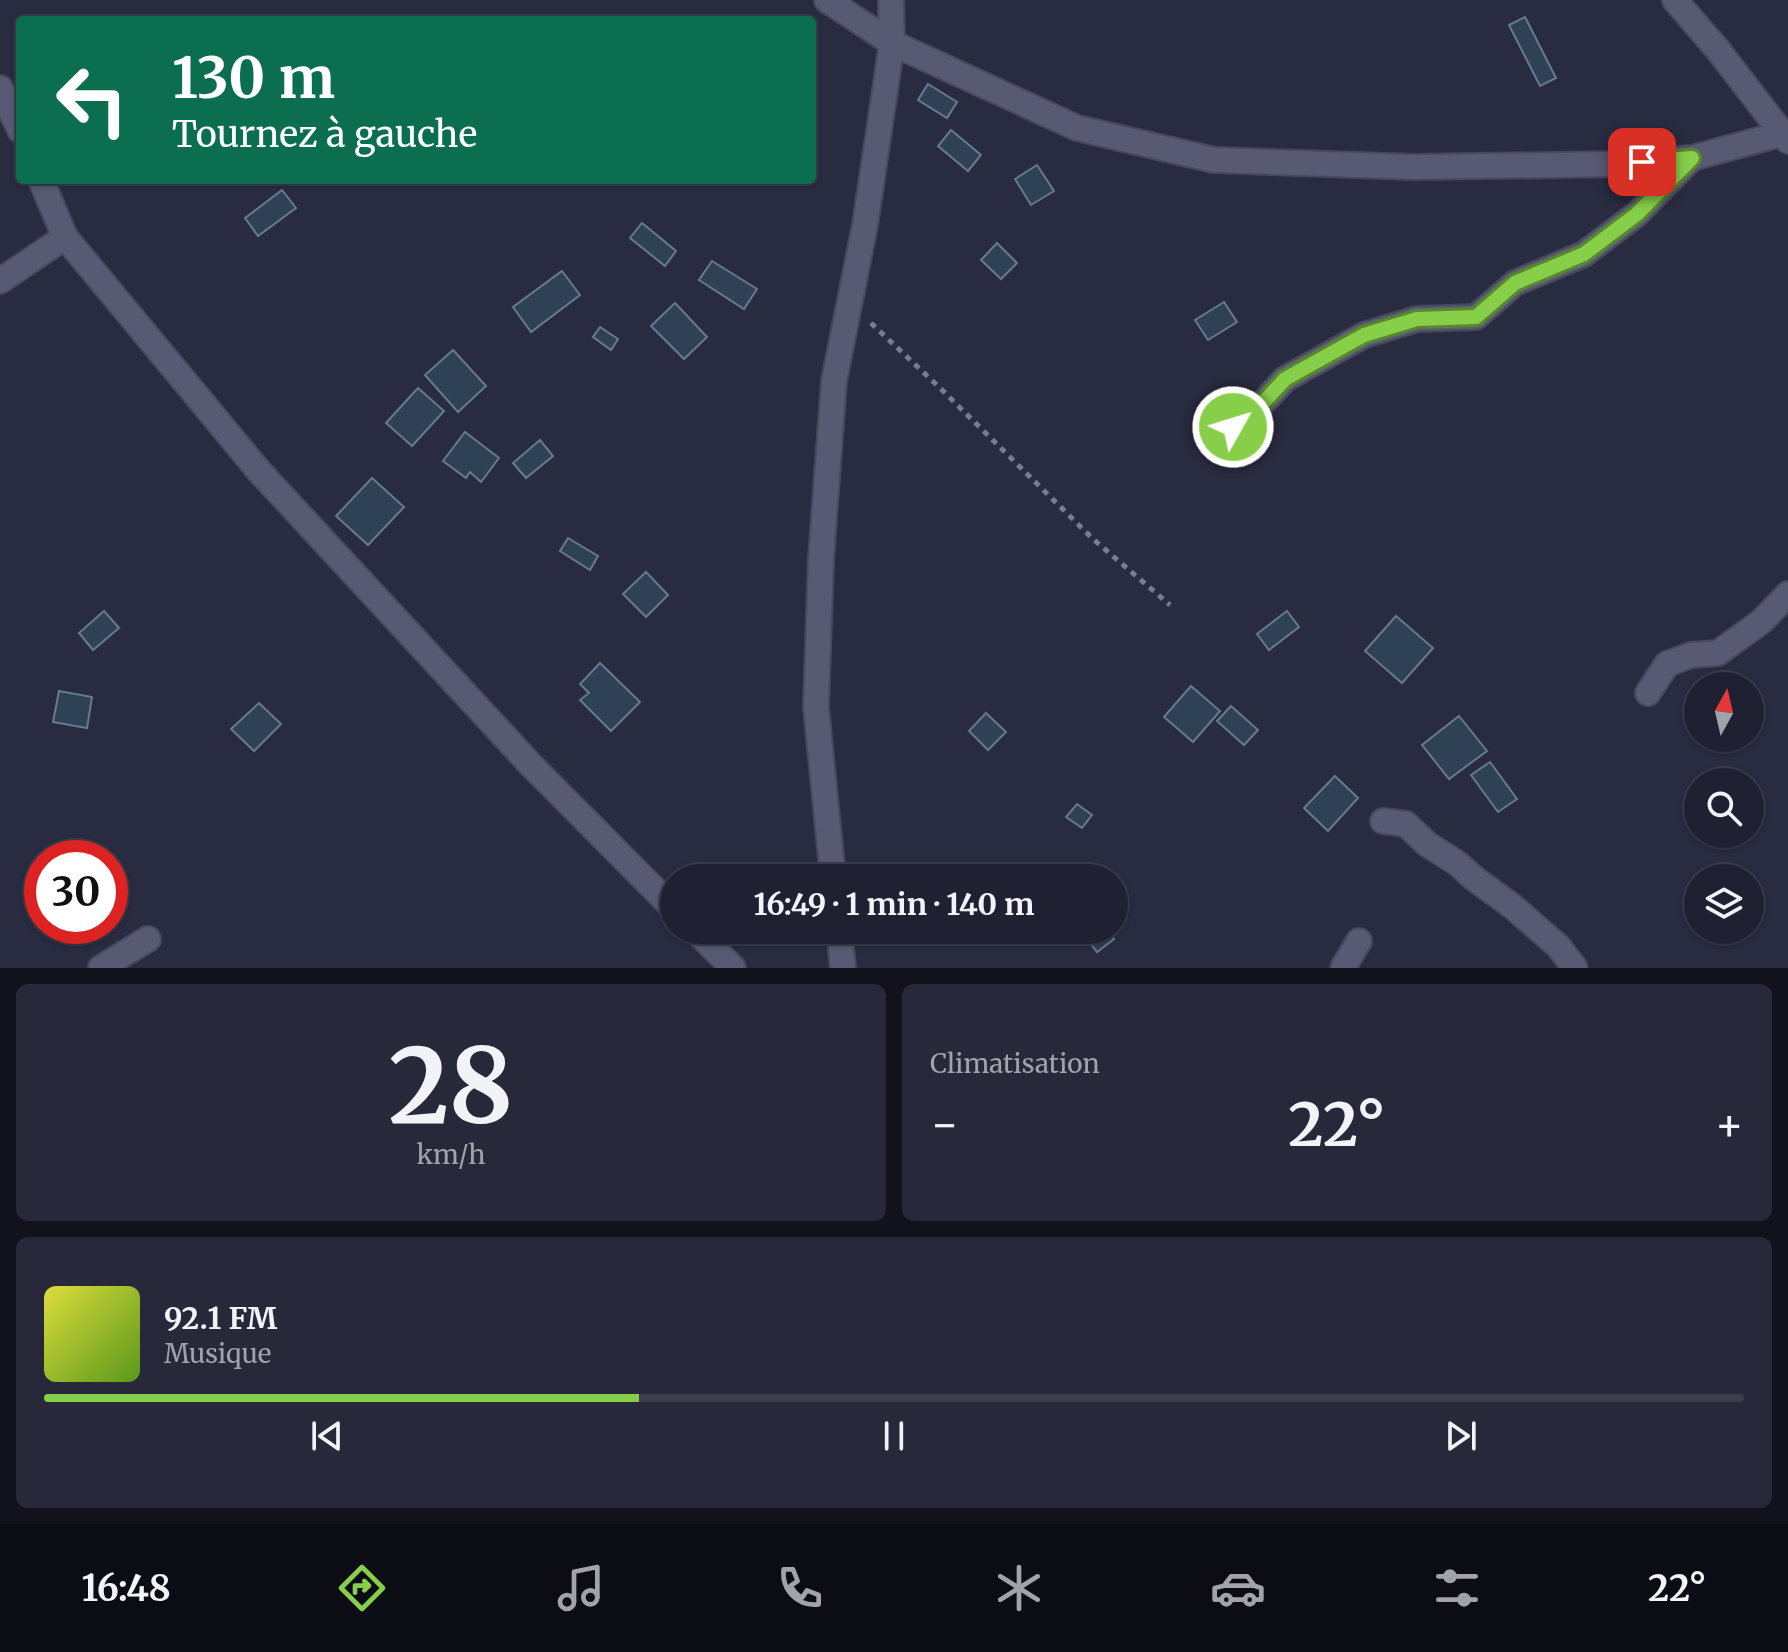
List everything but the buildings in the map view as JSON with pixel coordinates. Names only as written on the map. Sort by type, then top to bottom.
[{"type":"street","points":[[827,0],[892,43],[1077,128],[1214,160],[1415,167],[1617,164],[1692,158],[1786,135],[1675,0]]},
{"type":"street","points":[[832,864],[816,707],[821,559],[834,381],[865,225],[892,43],[891,0]]},
{"type":"street","points":[[0,88],[16,122]]},
{"type":"street","points":[[1233,427],[1260,406],[1285,379],[1364,335],[1417,319],[1476,317],[1515,283],[1584,254],[1637,214],[1692,158]]},
{"type":"street","points":[[43,184],[65,237],[259,471],[530,764],[660,895]]},
{"type":"street","points":[[0,281],[65,237]]},
{"type":"street","points":[[1648,693],[1667,664],[1691,655],[1718,653],[1762,621],[1788,594]]},
{"type":"street","points":[[1383,821],[1406,824],[1427,844],[1457,863],[1558,946],[1575,968]]},
{"type":"street","points":[[101,968],[148,939]]},
{"type":"street","points":[[1343,968],[1359,941]]},
{"type":"street","points":[[709,944],[733,968]]},
{"type":"street","points":[[840,944],[843,968]]},
{"type":"path","points":[[850,303],[1093,539],[1170,605]]},
{"type":"route","points":[[1233,427],[1260,406],[1285,379],[1364,335],[1417,319],[1476,317],[1515,283],[1584,254],[1637,214],[1692,158],[1642,162]]}]
